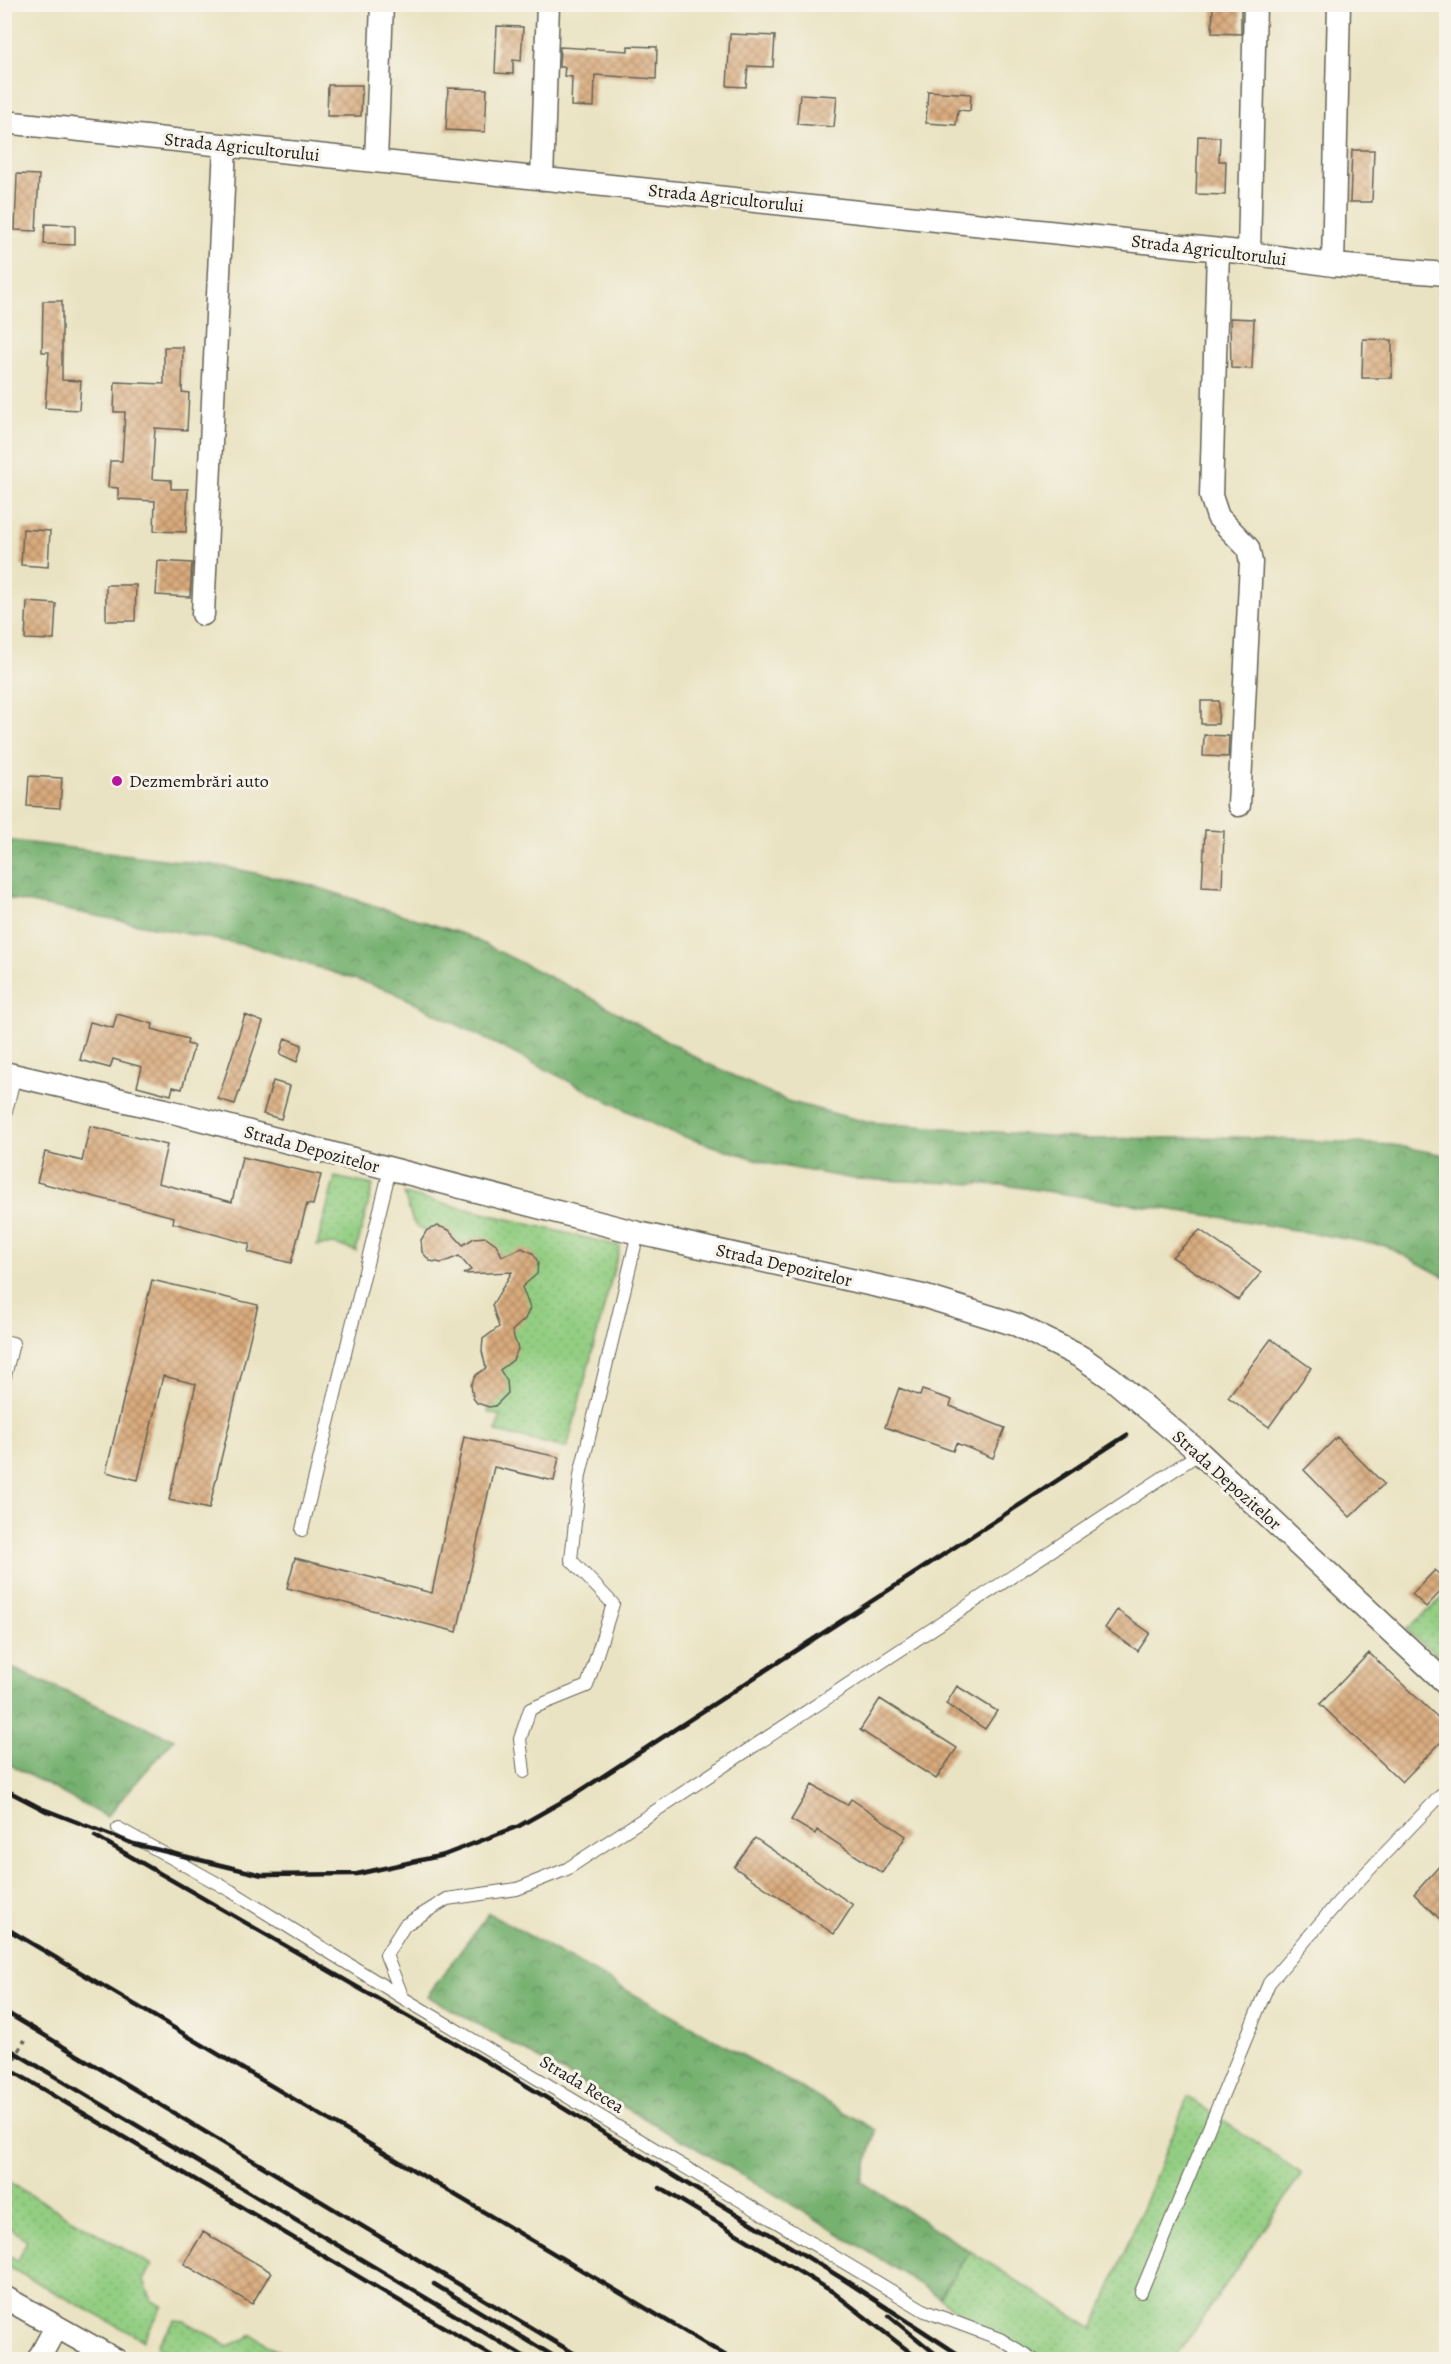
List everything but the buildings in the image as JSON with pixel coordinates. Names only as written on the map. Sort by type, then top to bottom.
[{"type":"street","points":[[376,161],[382,4]]},
{"type":"street","points":[[542,179],[548,4]]},
{"type":"street","points":[[1249,253],[1255,4]]},
{"type":"street","points":[[1333,265],[1339,4]]},
{"type":"street","name":"Strada Agricultorului","points":[[4,122],[1249,253],[1333,265],[1446,274]]},
{"type":"street","points":[[203,614],[225,146]]},
{"type":"street","points":[[1218,250],[1211,496],[1218,517],[1248,548],[1251,562],[1239,805]]},
{"type":"street","name":"Strada Depozitelor","points":[[10,1074],[165,1110],[638,1233],[924,1296],[1017,1325],[1081,1356],[1200,1453],[1446,1683]]},
{"type":"street","points":[[4,2297],[116,2360]]},
{"type":"street","points":[[38,2360],[56,2327]]},
{"type":"lane","points":[[4,1119],[10,1074]]},
{"type":"lane","points":[[302,1530],[390,1169]]},
{"type":"lane","points":[[524,1772],[520,1739],[530,1709],[587,1686],[613,1604],[571,1560],[579,1475],[638,1233]]},
{"type":"lane","points":[[4,1341],[13,1343],[4,1380]]},
{"type":"lane","points":[[403,1998],[386,1955],[405,1924],[447,1899],[518,1889],[567,1869],[1200,1453]]},
{"type":"lane","points":[[1141,2292],[1269,1983],[1339,1901],[1446,1790]]},
{"type":"lane","name":"Strada Recea","points":[[118,1828],[231,1891],[403,1998],[925,2311],[1000,2339],[1034,2360]]},
{"type":"path","points":[[5,2074],[25,2040]]},
{"type":"green space","points":[[5,840],[221,866],[307,884],[466,935],[588,996],[706,1063],[787,1101],[866,1122],[1086,1139],[1236,1137],[1393,1145],[1446,1155],[1446,1278],[1386,1246],[1226,1218],[1004,1185],[854,1179],[771,1164],[669,1132],[391,991],[254,947],[5,898]]},
{"type":"green space","points":[[335,1177],[373,1185],[356,1251],[334,1244],[317,1246]]},
{"type":"green space","points":[[404,1194],[620,1246],[567,1448],[496,1432],[500,1416],[488,1412],[520,1268],[419,1228],[413,1222]]},
{"type":"green space","points":[[1446,1595],[1446,1662],[1406,1630]]},
{"type":"green space","points":[[5,1665],[174,1739],[106,1817],[5,1762]]},
{"type":"green space","points":[[489,1913],[876,2130],[862,2182],[970,2251],[939,2297],[750,2179],[427,1996]]},
{"type":"green space","points":[[1188,2097],[1302,2174],[1174,2359],[1018,2359],[939,2297],[970,2251],[1093,2329]]},
{"type":"green space","points":[[5,2180],[152,2265],[144,2281],[152,2301],[163,2306],[143,2340],[5,2265],[5,2254],[18,2261],[27,2240],[5,2224]]},
{"type":"green space","points":[[175,2320],[185,2321],[228,2346],[253,2335],[281,2352],[276,2359],[179,2359],[157,2346]]},
{"type":"railway","points":[[43,1809],[134,1844],[262,1875],[357,1874],[444,1855],[519,1826],[574,1795],[1127,1435]]},
{"type":"railway","points":[[4,1789],[50,1813]]},
{"type":"railway","points":[[95,1836],[496,2067],[843,2279],[967,2360]]},
{"type":"railway","points":[[4,1927],[733,2360]]},
{"type":"railway","points":[[4,2011],[585,2360]]},
{"type":"railway","points":[[4,2046],[530,2360]]},
{"type":"railway","points":[[4,2066],[499,2360]]},
{"type":"railway","points":[[660,2188],[833,2292],[920,2360]]},
{"type":"railway","points":[[434,2284],[560,2360]]},
{"type":"railway","points":[[889,2316],[943,2360]]},
{"type":"place","name":"Dezmembrări auto","points":[[117,781]]}]
